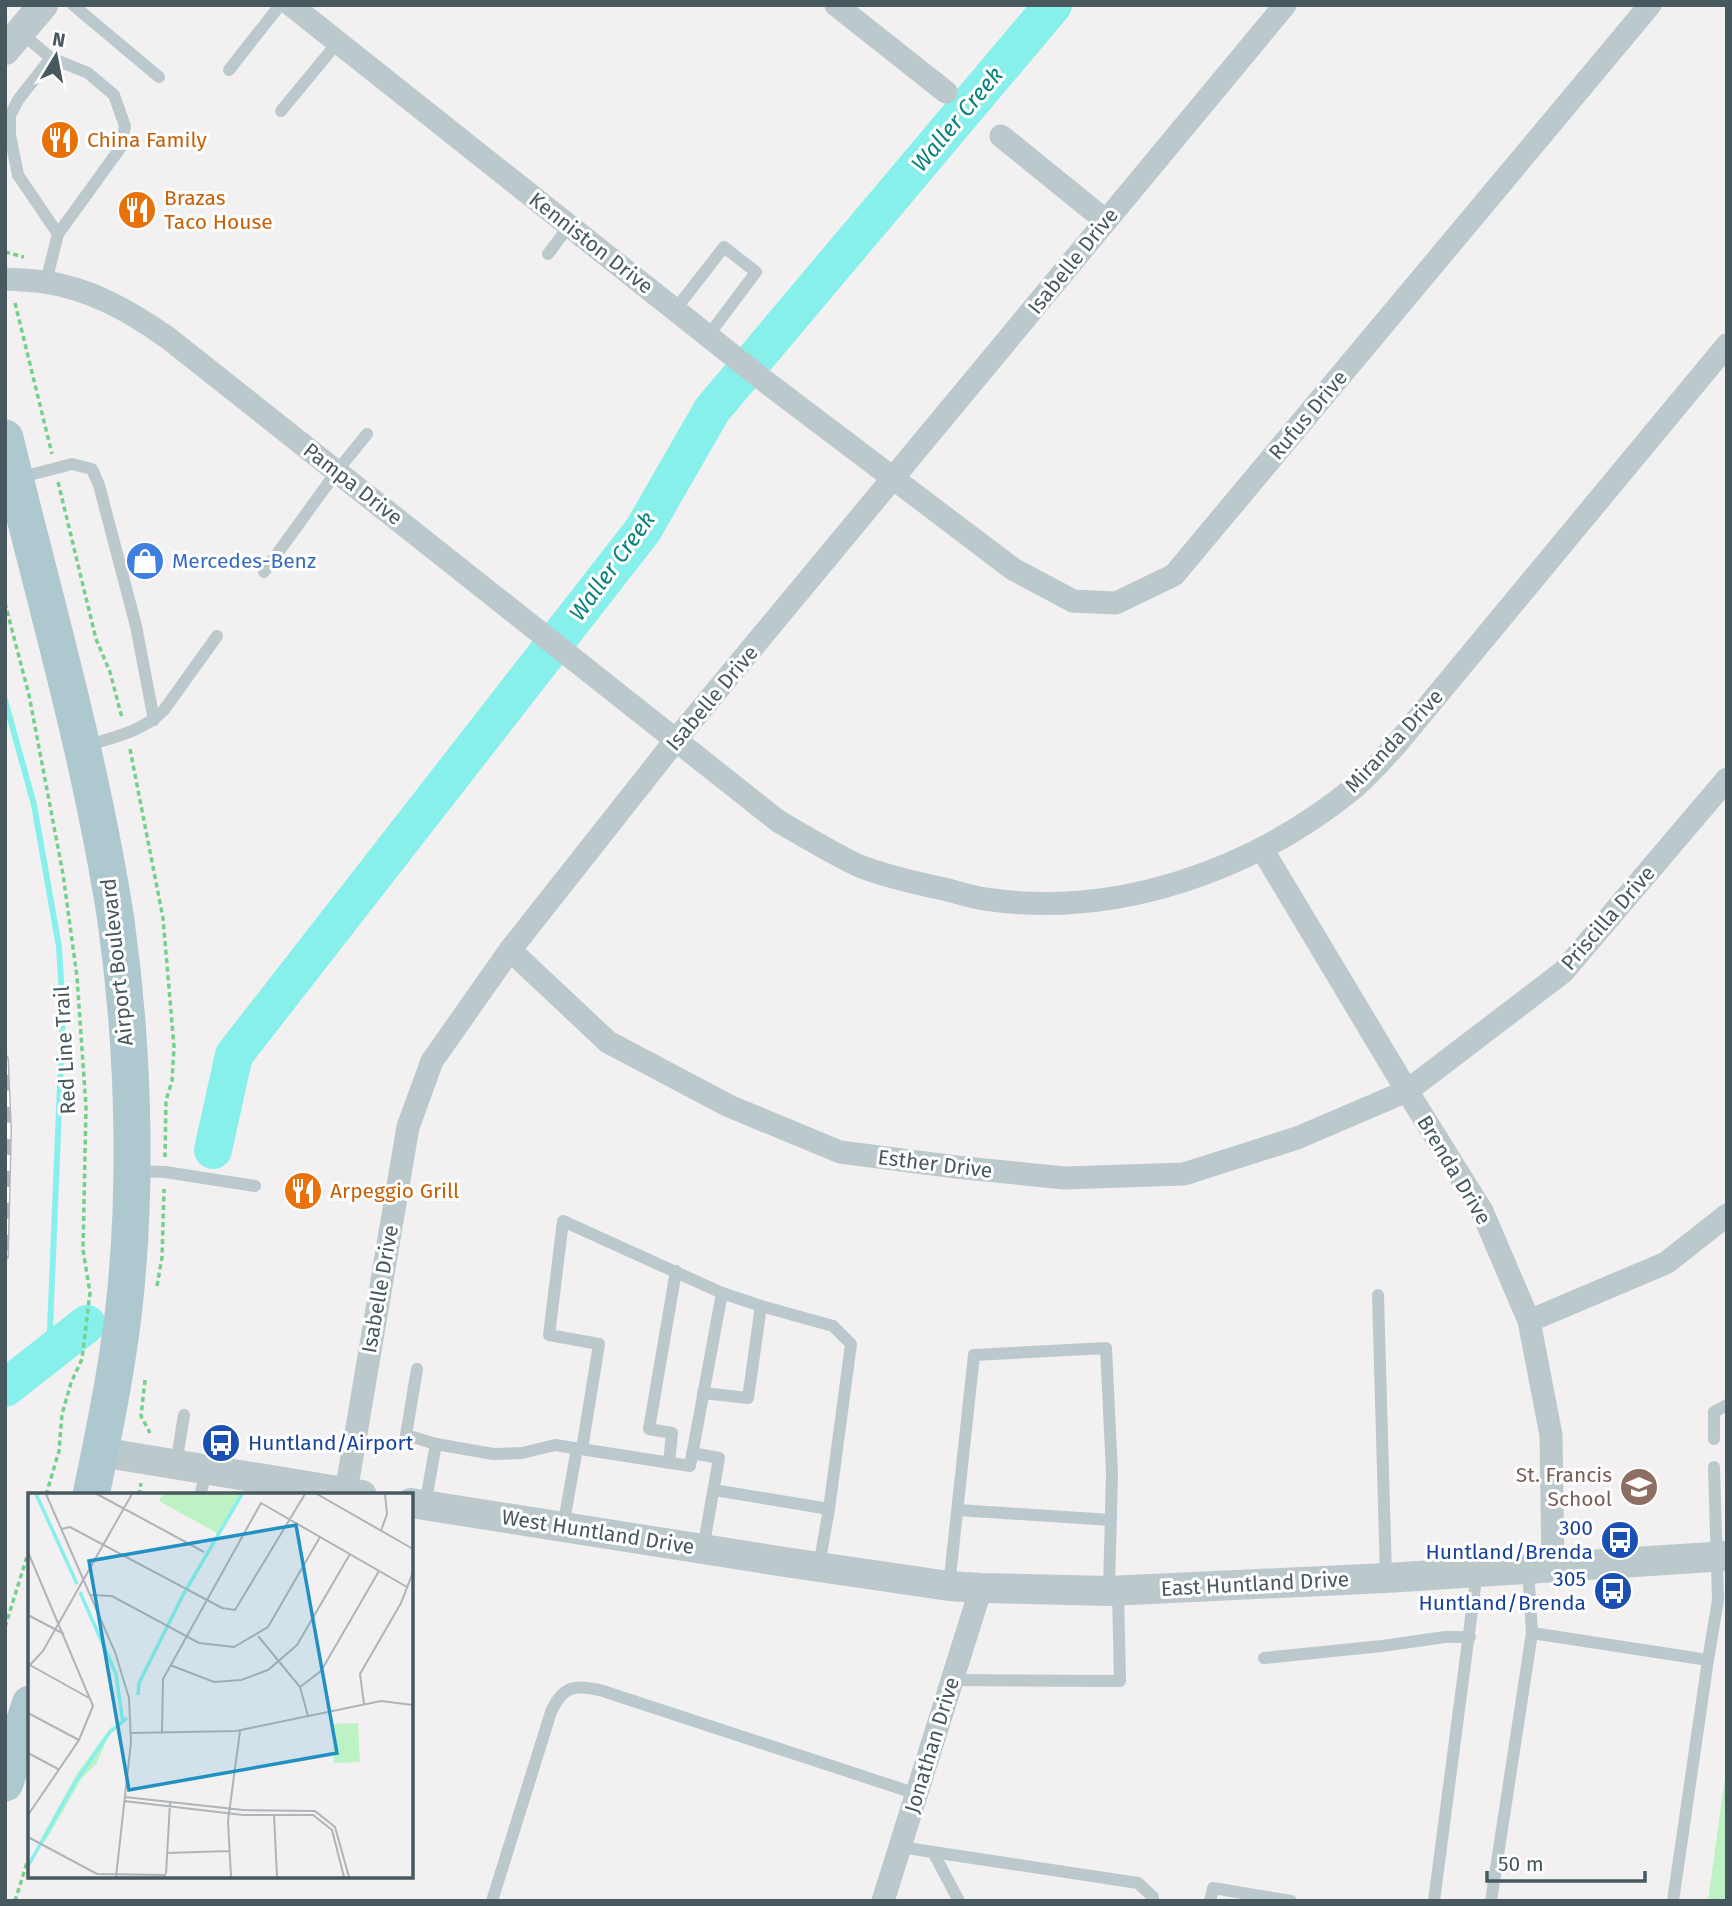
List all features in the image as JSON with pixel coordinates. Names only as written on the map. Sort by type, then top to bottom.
[{"type":"main road","name":"Airport Boulevard","points":[[5,438],[81,747],[105,857],[116,923],[129,1066],[129,1253],[118,1350],[91,1493]]},
{"type":"main road","points":[[5,1783],[28,1710]]},
{"type":"street","points":[[13,41],[43,5]]},
{"type":"street","name":"Kenniston Drive","points":[[291,5],[893,480]]},
{"type":"street","points":[[836,5],[946,92]]},
{"type":"street","name":"Isabelle Drive","points":[[354,1493],[410,1119],[432,1060],[510,950],[675,741],[1285,5]]},
{"type":"street","name":"Rufus Drive","points":[[893,480],[1013,569],[1073,601],[1116,603],[1174,575],[1650,5]]},
{"type":"street","points":[[1001,136],[1106,220]]},
{"type":"street","name":"Pampa Drive","points":[[5,279],[46,282],[94,295],[137,317],[168,338],[675,741]]},
{"type":"street","name":"Miranda Drive","points":[[675,741],[778,821],[858,865],[916,883],[986,899],[1051,902],[1125,896],[1192,878],[1262,849],[1314,818],[1346,794],[1395,746],[1727,345]]},
{"type":"street","name":"Priscilla Drive","points":[[1407,1091],[1563,972],[1727,779]]},
{"type":"street","name":"Brenda Drive","points":[[1262,849],[1482,1211],[1529,1321],[1551,1435],[1541,1568]]},
{"type":"street","name":"Esther Drive","points":[[510,950],[608,1042],[729,1107],[840,1152],[1064,1178],[1184,1174],[1297,1138],[1407,1091]]},
{"type":"street","points":[[1529,1321],[1666,1263],[1727,1215]]},
{"type":"street","points":[[100,1452],[176,1464],[203,1482],[354,1493]]},
{"type":"street","name":"West Huntland Drive","points":[[418,1504],[785,1562]]},
{"type":"street","name":"East Huntland Drive","points":[[785,1562],[949,1586],[1114,1591],[1386,1578],[1721,1557]]},
{"type":"street","name":"Jonathan Drive","points":[[883,1901],[981,1588]]},
{"type":"lane","points":[[73,5],[159,77]]},
{"type":"lane","points":[[229,70],[280,5]]},
{"type":"lane","points":[[13,41],[88,73],[114,95],[125,125],[121,147],[58,234],[46,282]]},
{"type":"lane","points":[[281,111],[338,42]]},
{"type":"lane","points":[[51,58],[18,100],[10,116],[10,135],[18,175],[58,234]]},
{"type":"lane","points":[[548,254],[569,226]]},
{"type":"lane","points":[[675,310],[724,247],[756,272],[708,336]]},
{"type":"lane","points":[[264,572],[367,434]]},
{"type":"lane","points":[[15,479],[72,464],[92,469],[100,485],[136,626],[154,720]]},
{"type":"lane","points":[[81,747],[126,734],[154,720],[178,692],[217,636]]},
{"type":"lane","points":[[131,1171],[165,1172],[255,1186]]},
{"type":"lane","points":[[563,1527],[600,1344],[549,1335],[563,1221],[722,1293],[833,1326],[851,1344],[829,1509],[818,1567]]},
{"type":"lane","points":[[669,1463],[671,1433],[649,1429],[676,1271]]},
{"type":"lane","points":[[417,1369],[406,1435],[436,1444],[493,1454],[522,1453],[555,1445],[690,1466],[722,1293]]},
{"type":"lane","points":[[1378,1295],[1386,1578]]},
{"type":"lane","points":[[703,1393],[748,1398],[761,1306]]},
{"type":"lane","points":[[949,1586],[974,1355],[1106,1348],[1114,1591],[1121,1681],[953,1680]]},
{"type":"lane","points":[[1714,1438],[1714,1412],[1727,1405]]},
{"type":"lane","points":[[176,1464],[184,1415]]},
{"type":"lane","points":[[418,1504],[436,1444]]},
{"type":"lane","points":[[692,1453],[719,1458],[704,1549]]},
{"type":"lane","points":[[1672,1901],[1718,1600],[1721,1496],[1714,1467]]},
{"type":"lane","points":[[714,1490],[829,1509]]},
{"type":"lane","points":[[958,1510],[1111,1520]]},
{"type":"lane","points":[[1491,1901],[1541,1568]]},
{"type":"lane","points":[[1434,1901],[1477,1572]]},
{"type":"lane","points":[[1532,1633],[1708,1660]]},
{"type":"lane","points":[[1264,1658],[1445,1637],[1470,1637]]},
{"type":"lane","points":[[492,1901],[551,1712],[557,1698],[564,1691],[574,1688],[587,1686],[917,1794]]},
{"type":"lane","points":[[900,1847],[1138,1883],[1153,1897],[1152,1901]]},
{"type":"lane","points":[[933,1852],[959,1901]]},
{"type":"lane","points":[[1210,1901],[1213,1888],[1291,1901]]},
{"type":"path","points":[[5,252],[24,257]]},
{"type":"path","points":[[15,303],[52,454]]},
{"type":"path","points":[[59,487],[96,639],[110,673],[122,717]]},
{"type":"path","name":"Red Line Trail","points":[[5,603],[29,695],[73,944],[86,1107],[83,1250],[90,1293],[84,1348],[62,1415],[59,1451],[47,1493]]},
{"type":"path","points":[[130,747],[163,918],[174,1047],[172,1081],[166,1100],[165,1155]]},
{"type":"path","points":[[156,1296],[162,1256],[164,1191]]},
{"type":"path","points":[[145,1377],[141,1416],[150,1433]]},
{"type":"path","points":[[5,1627],[28,1553]]},
{"type":"path","points":[[15,1901],[28,1859]]},
{"type":"green space","points":[[1727,1763],[1727,1901],[1708,1901]]},
{"type":"waterway","name":"Waller Creek","points":[[213,1150],[234,1055],[643,530],[712,410],[1053,5]]},
{"type":"waterway","points":[[5,700],[34,805],[59,947],[63,1012],[49,1354]]},
{"type":"waterway","name":"Waller Creek","points":[[5,1388],[87,1324]]},
{"type":"railway","points":[[5,1059],[8,1130],[5,1256]]},
{"type":"place","name":"China Family","points":[[60,140]]},
{"type":"place","name":"Brazas Taco House","points":[[137,210]]},
{"type":"place","name":"Mercedes-Benz","points":[[145,561]]},
{"type":"place","name":"Arpeggio Grill","points":[[303,1191]]},
{"type":"place","name":"Huntland/Airport","points":[[221,1443]]},
{"type":"place","name":"St. Francis School","points":[[1639,1487]]},
{"type":"place","name":"300 Huntland/Brenda","points":[[1620,1540]]},
{"type":"place","name":"305 Huntland/Brenda","points":[[1613,1591]]}]
